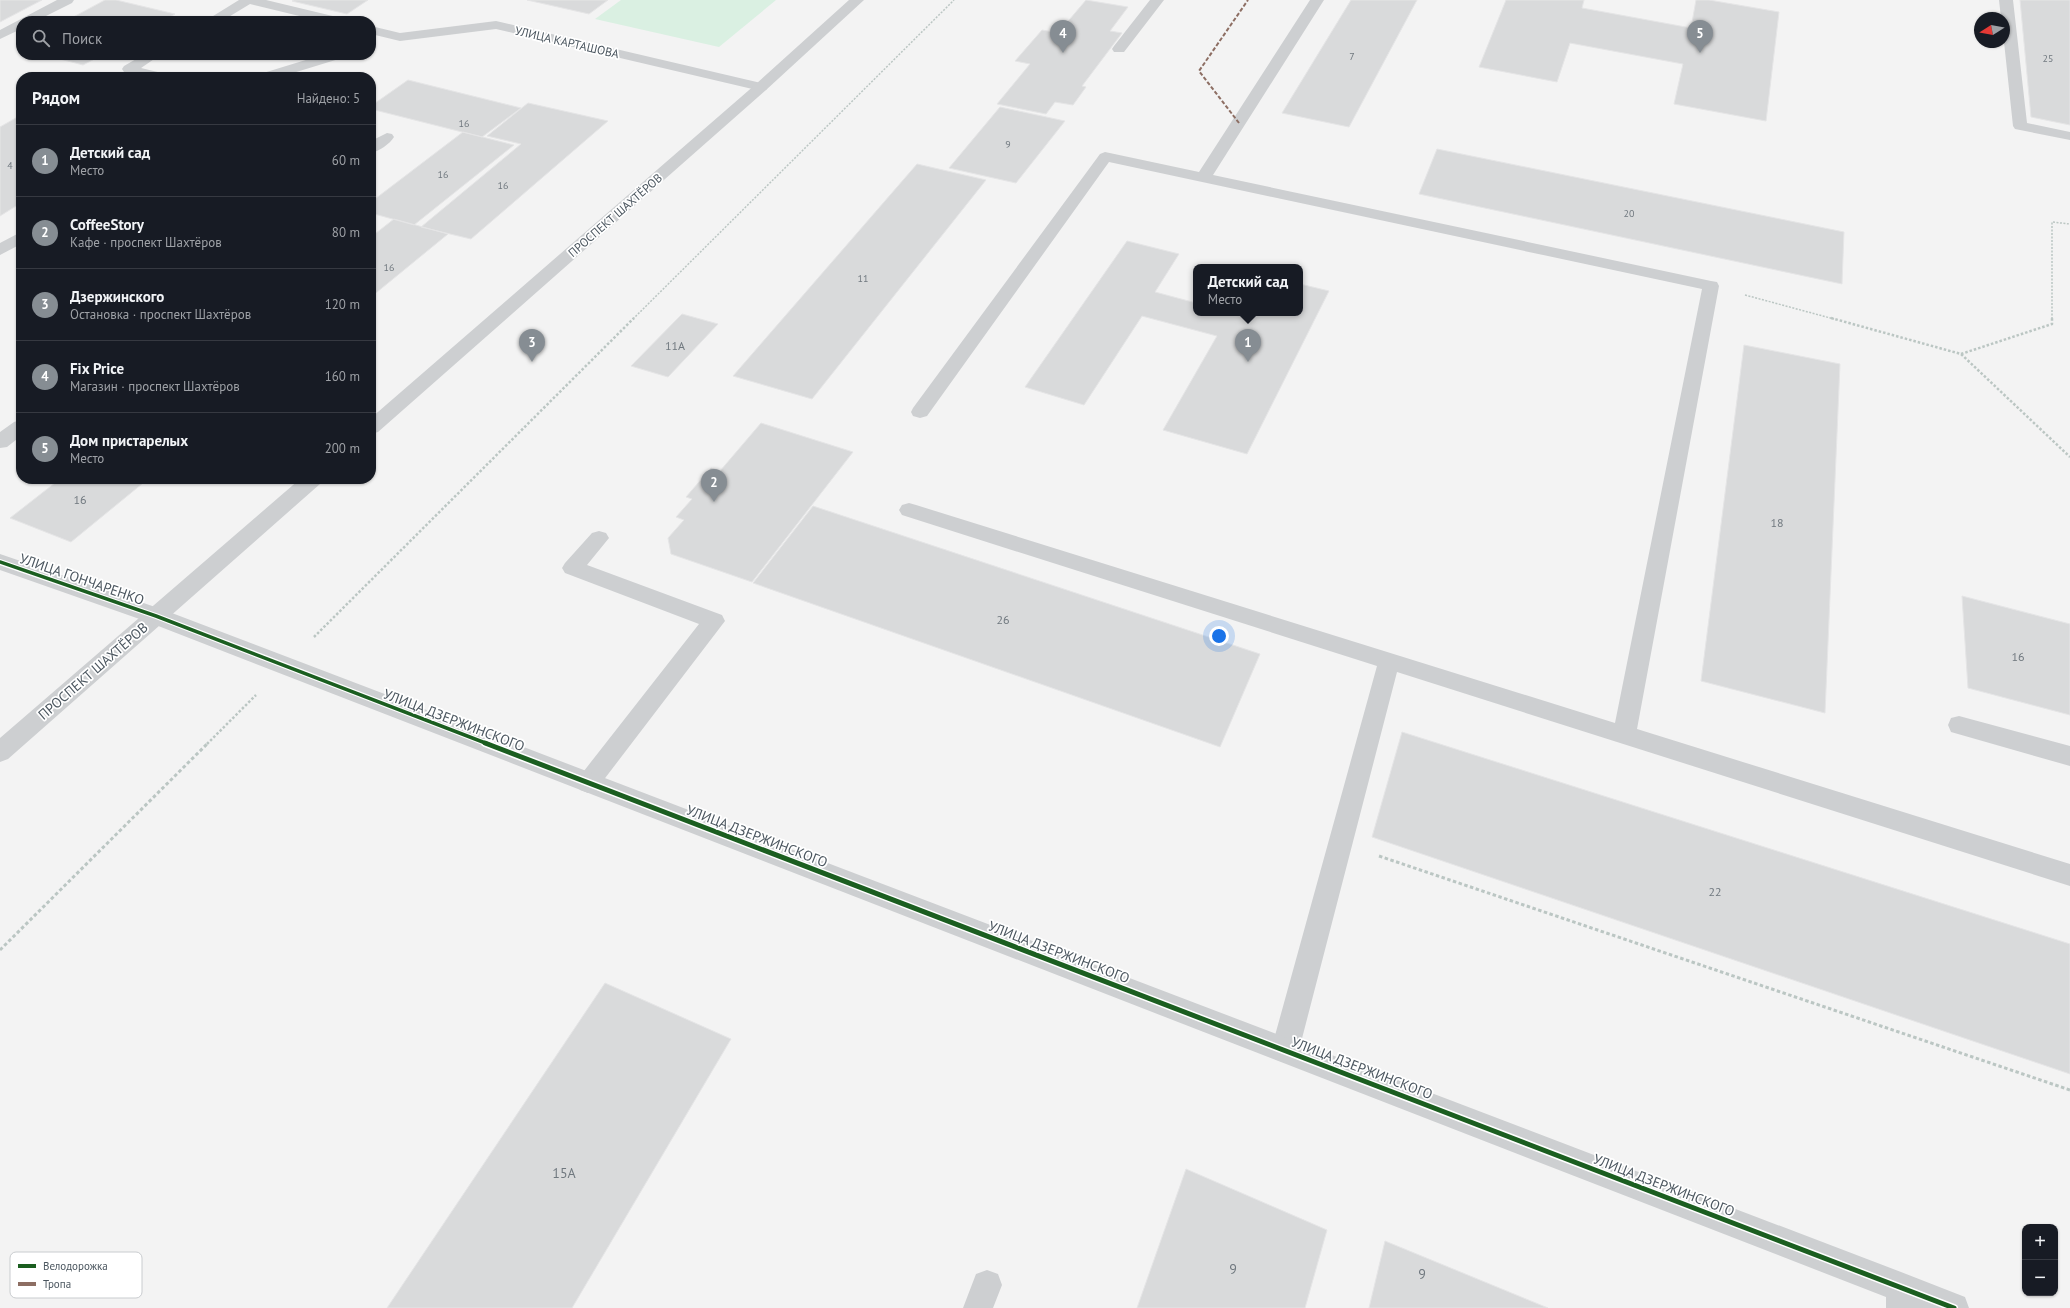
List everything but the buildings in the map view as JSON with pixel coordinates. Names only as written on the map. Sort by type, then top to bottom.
[{"type":"street","points":[[36,16],[67,0]]},
{"type":"street","points":[[221,16],[249,0],[315,16]]},
{"type":"street","name":"ПРОСПЕКТ ШАХТЁРОВ","points":[[376,424],[857,0]]},
{"type":"street","points":[[1119,49],[1157,0]]},
{"type":"street","points":[[1204,179],[1317,0]]},
{"type":"street","points":[[2006,0],[2020,126],[2070,136]]},
{"type":"street","name":"УЛИЦА КАРТАШОВА","points":[[376,31],[400,37],[496,26],[761,86]]},
{"type":"street","points":[[0,35],[16,27]]},
{"type":"street","points":[[376,44],[400,37]]},
{"type":"street","points":[[141,72],[129,69],[144,60]]},
{"type":"street","points":[[281,72],[320,60]]},
{"type":"street","points":[[376,145],[388,137]]},
{"type":"street","points":[[920,412],[1105,157],[1711,286],[1624,735]]},
{"type":"street","points":[[0,250],[16,240]]},
{"type":"street","points":[[0,442],[16,430]]},
{"type":"street","name":"ПРОСПЕКТ ШАХТЁРОВ","points":[[0,752],[307,484]]},
{"type":"street","points":[[909,510],[2070,875]]},
{"type":"street","points":[[588,783],[714,621],[572,568],[600,538]]},
{"type":"street","name":"УЛИЦА ГОНЧАРЕНКО","points":[[0,562],[156,616]]},
{"type":"street","name":"УЛИЦА ДЗЕРЖИНСКОГО","points":[[156,616],[1285,1050],[1901,1298],[1954,1308]]},
{"type":"street","points":[[1285,1050],[1389,661]]},
{"type":"street","points":[[1959,725],[2070,756]]},
{"type":"path","points":[[0,950],[954,0]]},
{"type":"path","points":[[1961,354],[2052,324],[2052,222],[2070,224]]},
{"type":"path","points":[[1711,286],[1961,354],[2070,457]]},
{"type":"path","points":[[1340,843],[2070,1090]]},
{"type":"green space","points":[[621,0],[776,0],[719,47],[595,19]]},
{"type":"marked path","points":[[1239,123],[1199,71],[1248,0]]},
{"type":"cycle path","points":[[0,562],[156,616],[1954,1308]]},
{"type":"place","name":"Fix Price","points":[[1063,53]]},
{"type":"place","name":"Дом пристарелых","points":[[1700,53]]},
{"type":"place","name":"Дзержинского","points":[[532,362]]},
{"type":"place","name":"Детский сад","points":[[1248,362]]},
{"type":"place","name":"CoffeeStory","points":[[714,502]]}]
